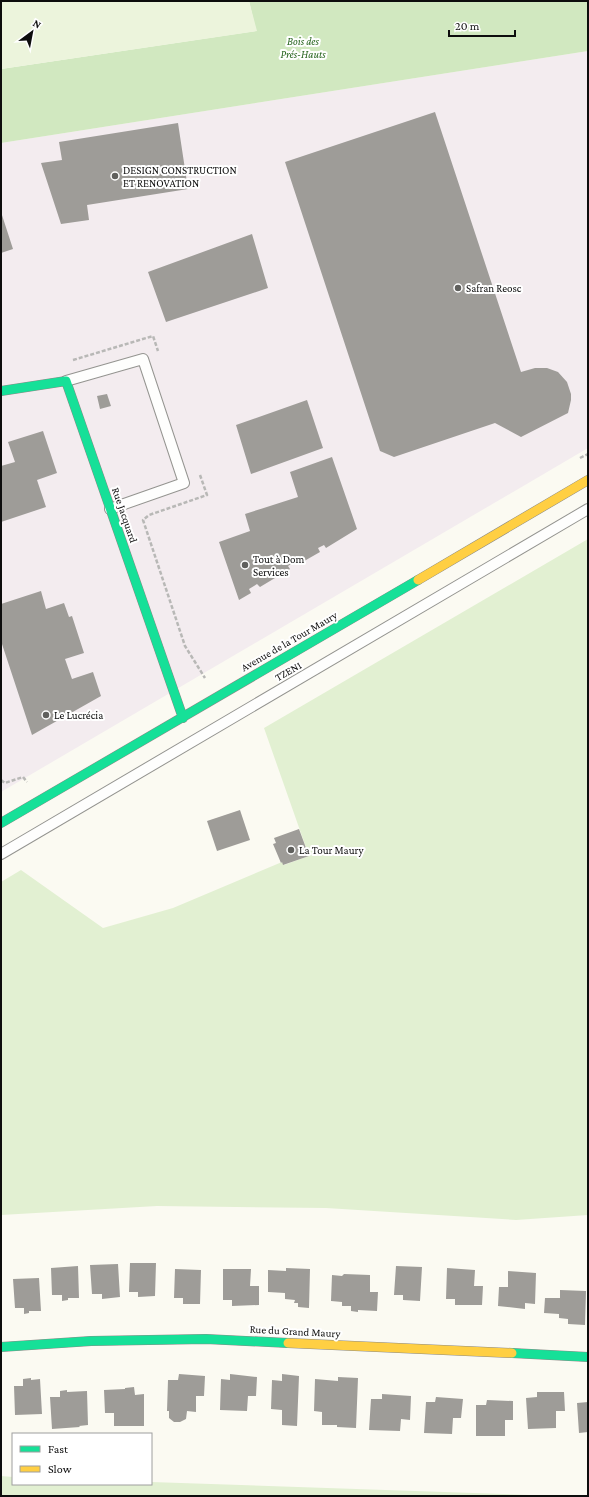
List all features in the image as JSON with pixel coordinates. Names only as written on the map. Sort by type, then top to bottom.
[{"type":"street","points":[[1,391],[66,381]]},
{"type":"street","name":"Rue Jacquard","points":[[66,381],[183,718]]},
{"type":"street","name":"Avenue de la Tour Maury","points":[[1,823],[588,480]]},
{"type":"street","name":"Rue du Grand Maury","points":[[1,1347],[91,1341],[206,1339],[588,1357]]},
{"type":"lane","points":[[66,381],[143,359],[184,482],[110,509]]},
{"type":"lane","name":"TZEN1","points":[[1,854],[588,509]]},
{"type":"path","points":[[1,780],[5,783],[23,777],[27,782]]},
{"type":"shaded area","points":[[588,51],[588,448],[1,792],[1,143]]},
{"type":"green space","points":[[1,1],[249,1],[257,31],[1,69]]},
{"type":"green space","name":"Bois des Prés-Hauts","points":[[249,1],[588,1],[588,51],[1,143],[1,69],[256,31]]},
{"type":"green space","points":[[588,539],[588,1215],[516,1220],[326,1208],[157,1206],[1,1215],[1,882],[21,870],[103,928],[173,908],[282,862],[284,865],[309,856],[264,728]]},
{"type":"green space","points":[[1,1476],[12,1477],[12,1485],[152,1485],[152,1482],[559,1496],[1,1496]]},
{"type":"building","points":[[435,112],[521,372],[535,368],[547,368],[558,372],[567,382],[571,394],[571,400],[568,413],[521,437],[495,423],[394,457],[380,451],[285,162]]},
{"type":"building","name":"DESIGN CONSTRUCTION ET RENOVATION","points":[[178,123],[188,189],[87,205],[89,220],[61,224],[41,163],[62,160],[59,142]]},
{"type":"building","points":[[1,212],[13,249],[1,253]]},
{"type":"building","points":[[252,234],[268,288],[166,322],[148,272]]},
{"type":"building","points":[[107,394],[111,406],[100,409],[97,396]]},
{"type":"building","points":[[307,400],[323,448],[251,474],[236,425]]},
{"type":"building","points":[[43,431],[57,473],[37,480],[46,507],[1,522],[1,466],[15,462],[8,442]]},
{"type":"building","points":[[332,457],[357,529],[326,548],[324,545],[318,548],[320,552],[299,564],[296,561],[288,566],[290,569],[260,587],[257,584],[249,589],[251,593],[239,600],[219,542],[250,531],[245,514],[298,497],[290,472]]},
{"type":"building","points":[[41,591],[46,609],[64,603],[69,617],[72,616],[84,653],[65,659],[72,679],[93,672],[101,696],[32,735],[1,641],[1,604]]},
{"type":"building","points":[[240,810],[250,840],[217,851],[207,821]]},
{"type":"building","name":"La Tour Maury","points":[[299,829],[309,856],[283,865],[273,844],[276,843],[274,838]]},
{"type":"building","points":[[130,1263],[156,1263],[155,1296],[138,1297],[138,1292],[129,1292]]},
{"type":"building","points":[[118,1264],[120,1297],[102,1299],[102,1294],[92,1294],[90,1265]]},
{"type":"building","points":[[78,1266],[79,1298],[68,1298],[68,1300],[62,1301],[62,1295],[52,1295],[51,1268]]},
{"type":"building","points":[[396,1266],[422,1267],[420,1301],[403,1300],[403,1295],[394,1295]]},
{"type":"building","points":[[286,1268],[310,1269],[309,1308],[298,1307],[298,1303],[294,1303],[295,1300],[285,1299],[285,1293],[268,1292],[268,1270],[286,1271]]},
{"type":"building","points":[[447,1268],[475,1270],[474,1286],[483,1286],[482,1305],[455,1305],[455,1299],[446,1299]]},
{"type":"building","points":[[175,1269],[201,1270],[200,1304],[183,1304],[183,1298],[174,1298]]},
{"type":"building","points":[[223,1269],[251,1269],[250,1286],[259,1286],[259,1305],[232,1306],[232,1300],[223,1300]]},
{"type":"building","points":[[508,1271],[536,1273],[535,1304],[525,1303],[525,1309],[498,1306],[499,1287],[508,1287]]},
{"type":"building","points":[[344,1274],[370,1275],[370,1292],[378,1292],[377,1311],[351,1311],[351,1306],[342,1306],[342,1302],[331,1301],[332,1275],[342,1276]]},
{"type":"building","points":[[39,1278],[41,1311],[29,1311],[29,1313],[24,1314],[24,1308],[15,1308],[13,1279]]},
{"type":"building","points":[[560,1290],[586,1291],[585,1325],[568,1324],[568,1319],[559,1318],[559,1314],[544,1313],[545,1298],[560,1298]]},
{"type":"building","points":[[179,1374],[205,1376],[204,1396],[196,1396],[196,1412],[187,1411],[186,1419],[180,1422],[174,1422],[169,1418],[169,1411],[167,1411],[168,1380],[178,1380]]},
{"type":"building","points":[[230,1374],[257,1377],[256,1396],[248,1396],[247,1411],[220,1410],[221,1379],[230,1380]]},
{"type":"building","points":[[282,1374],[299,1376],[297,1426],[282,1425],[282,1410],[271,1409],[272,1380],[282,1381]]},
{"type":"building","points":[[338,1377],[358,1378],[356,1428],[337,1427],[337,1425],[322,1425],[322,1412],[314,1411],[315,1379],[338,1381]]},
{"type":"building","points":[[31,1378],[31,1380],[40,1379],[42,1414],[15,1415],[14,1386],[23,1386],[23,1379]]},
{"type":"building","points":[[134,1387],[135,1395],[144,1394],[144,1426],[114,1426],[114,1413],[105,1413],[104,1390]]},
{"type":"building","points":[[67,1390],[67,1392],[87,1391],[88,1425],[52,1429],[50,1397],[60,1397],[60,1391]]},
{"type":"building","points":[[537,1392],[564,1392],[565,1411],[556,1411],[556,1428],[528,1429],[526,1398],[537,1397]]},
{"type":"building","points":[[382,1394],[411,1396],[410,1420],[401,1419],[400,1431],[369,1430],[371,1399],[382,1399]]},
{"type":"building","points":[[436,1397],[463,1399],[461,1418],[453,1418],[452,1434],[424,1433],[426,1402],[435,1402]]},
{"type":"building","points":[[487,1400],[513,1401],[513,1420],[505,1420],[505,1436],[476,1436],[476,1405],[486,1405]]},
{"type":"building","points":[[588,1402],[588,1432],[579,1433],[577,1403]]},
{"type":"traffic: fast","points":[[1,391],[66,381],[183,718]]},
{"type":"traffic: fast","points":[[1,823],[418,580]]},
{"type":"traffic: fast","points":[[1,1347],[91,1341],[206,1339],[288,1343]]},
{"type":"traffic: fast","points":[[512,1353],[588,1357]]},
{"type":"traffic: slow","points":[[418,580],[588,480]]},
{"type":"traffic: slow","points":[[288,1343],[512,1353]]},
{"type":"place","name":"DESIGN CONSTRUCTION ET RENOVATION","points":[[115,176]]},
{"type":"place","name":"Safran Reosc","points":[[458,288]]},
{"type":"place","name":"Tout à Dom Services","points":[[245,565]]},
{"type":"place","name":"Le Lucrécia","points":[[46,715]]},
{"type":"place","name":"La Tour Maury","points":[[291,850]]}]
